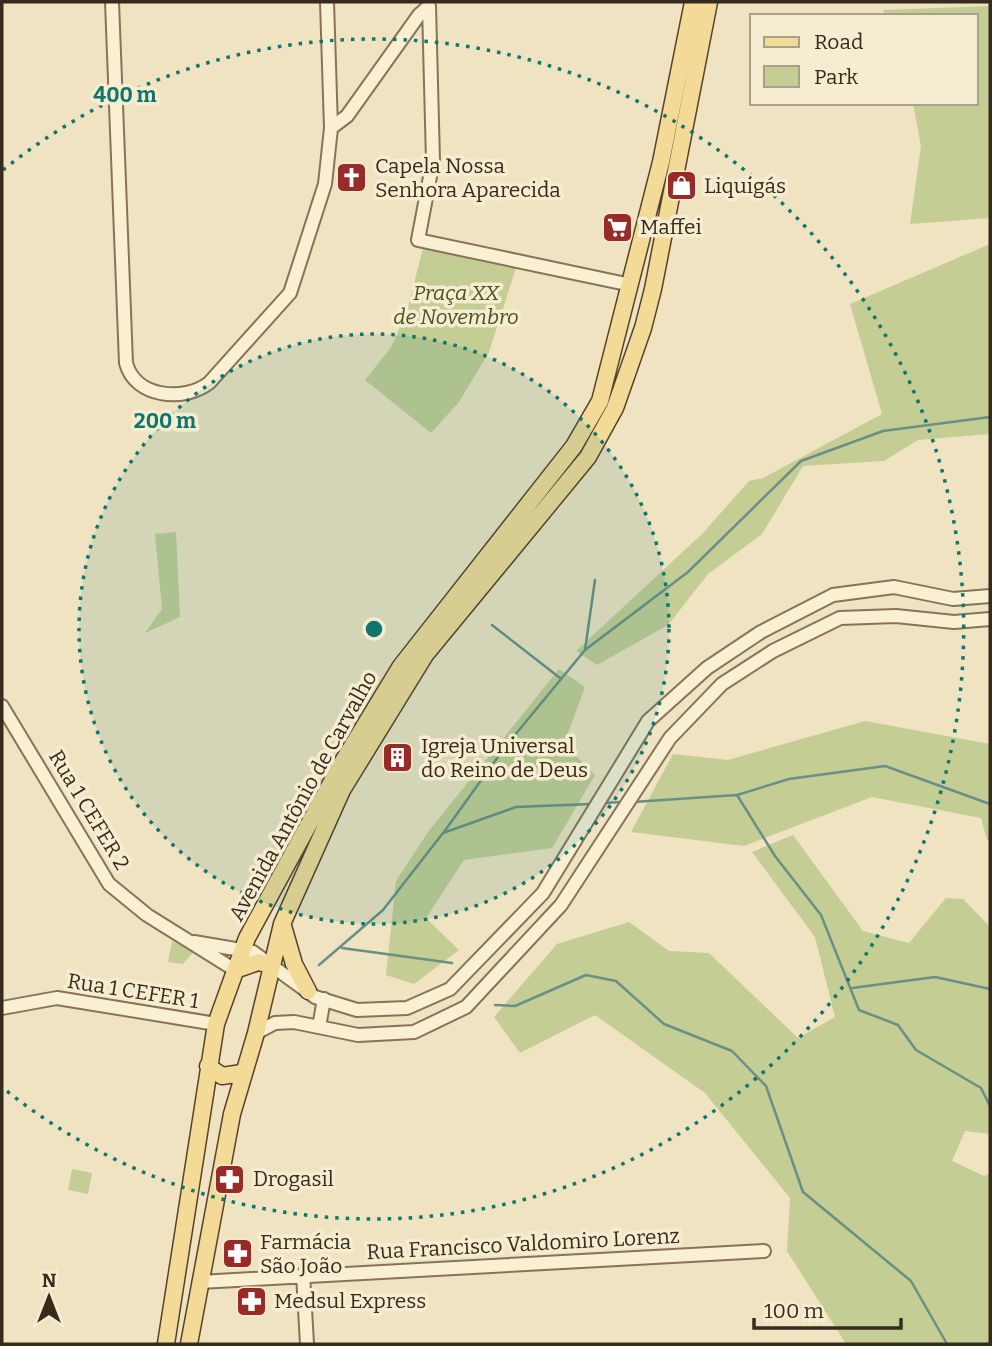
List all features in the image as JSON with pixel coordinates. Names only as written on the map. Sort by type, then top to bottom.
[{"type":"main road","name":"Avenida Antônio de Carvalho","points":[[166,1344],[208,1066],[216,1024],[235,970],[342,763],[401,666],[574,446],[600,401],[638,259],[693,2]]},
{"type":"main road","name":"Avenida Antônio de Carvalho","points":[[190,1336],[243,1073],[256,1033],[282,924],[342,790],[425,655],[588,457],[615,408],[648,311],[709,2]]},
{"type":"main road","points":[[638,259],[639,280],[653,289]]},
{"type":"main road","points":[[631,285],[644,292],[648,311]]},
{"type":"main road","points":[[282,924],[294,964],[308,992]]},
{"type":"main road","points":[[235,970],[258,962],[272,965]]},
{"type":"main road","points":[[208,1066],[222,1076],[243,1073]]},
{"type":"main road","points":[[175,1279],[199,1282]]},
{"type":"main road","points":[[169,1325],[183,1329],[190,1336]]},
{"type":"street","points":[[112,2],[126,363],[133,379],[150,389],[176,395],[198,391],[290,293],[325,184],[331,128],[327,2]]},
{"type":"street","points":[[331,128],[347,116],[419,15],[429,6],[433,161],[418,240],[631,285]]},
{"type":"street","name":"Rua 1 CEFER 2","points":[[194,942],[263,956],[308,992],[357,1010],[407,1009],[450,989],[543,893],[648,720],[707,668],[761,632],[833,595],[894,587],[953,599],[990,596]]},
{"type":"street","points":[[953,599],[954,622]]},
{"type":"street","points":[[256,1033],[275,1023],[319,1027],[358,1035],[414,1032],[466,1006],[561,905],[670,737],[722,684],[773,651],[840,618],[896,616],[954,622],[990,619]]},
{"type":"street","points":[[761,632],[773,651]]},
{"type":"street","name":"Rua 1 CEFER 2","points":[[2,706],[109,884],[147,915],[235,970]]},
{"type":"street","name":"Rua 1 CEFER 1","points":[[2,1008],[57,998],[216,1024]]},
{"type":"street","points":[[319,1027],[324,999]]},
{"type":"street","name":"Rua Francisco Valdomiro Lorenz","points":[[199,1282],[303,1274],[764,1251]]},
{"type":"street","points":[[303,1274],[307,1344]]},
{"type":"green space","points":[[990,6],[990,218],[910,224],[921,146],[913,105],[978,105],[978,14],[884,14],[883,10]]},
{"type":"green space","points":[[990,244],[990,434],[918,440],[884,461],[803,466],[762,534],[708,574],[668,625],[597,665],[576,651],[703,533],[749,481],[763,478],[882,414],[850,304]]},
{"type":"green space","name":"Praça XX de Novembro","points":[[423,248],[516,268],[489,352],[459,402],[431,433],[365,380],[392,346],[408,307]]},
{"type":"green space","points":[[176,532],[180,617],[145,633],[162,609],[155,534]]},
{"type":"green space","points":[[559,669],[585,687],[564,744],[595,775],[552,848],[464,860],[426,918],[459,950],[414,984],[386,975],[396,881],[428,832]]},
{"type":"green space","points":[[865,721],[990,744],[990,842],[987,840],[981,818],[872,797],[744,846],[631,832],[673,754],[728,760]]},
{"type":"green space","points":[[793,835],[863,931],[909,943],[946,898],[963,899],[990,927],[990,1134],[965,1131],[952,1161],[984,1176],[990,1174],[990,1344],[846,1344],[787,1251],[790,1198],[705,1093],[595,1015],[520,1053],[494,1017],[557,944],[629,922],[669,951],[709,953],[798,1038],[835,1017],[815,937],[752,852]]},
{"type":"green space","points":[[172,941],[194,951],[183,964],[168,962]]},
{"type":"green space","points":[[72,1169],[92,1173],[88,1194],[68,1190]]},
{"type":"waterway","points":[[444,832],[505,747],[585,650],[688,572],[801,461],[883,431],[990,417]]},
{"type":"waterway","points":[[585,650],[595,580]]},
{"type":"waterway","points":[[492,625],[560,678]]},
{"type":"waterway","points":[[633,802],[737,795],[789,779],[885,766],[990,804]]},
{"type":"waterway","points":[[737,795],[775,856],[821,915],[859,1010],[898,1025],[916,1050],[981,1088],[990,1106]]},
{"type":"waterway","points":[[601,803],[623,802]]},
{"type":"waterway","points":[[319,965],[383,910],[443,833],[516,807],[591,804]]},
{"type":"waterway","points":[[342,948],[452,963]]},
{"type":"waterway","points":[[495,1005],[515,1006],[586,975],[616,981],[664,1024],[732,1051],[766,1086],[803,1192],[911,1281],[947,1344]]},
{"type":"waterway","points":[[852,988],[935,977],[990,989]]},
{"type":"place","name":"Capela Nossa Senhora Aparecida","points":[[352,178]]},
{"type":"place","name":"Liquigás","points":[[681,186]]},
{"type":"place","name":"Maffei","points":[[617,227]]},
{"type":"place","name":"Igreja Universal do Reino de Deus","points":[[398,758]]},
{"type":"place","name":"Drogasil","points":[[230,1179]]},
{"type":"place","name":"Farmácia São João","points":[[237,1254]]},
{"type":"place","name":"Medsul Express","points":[[251,1301]]}]
